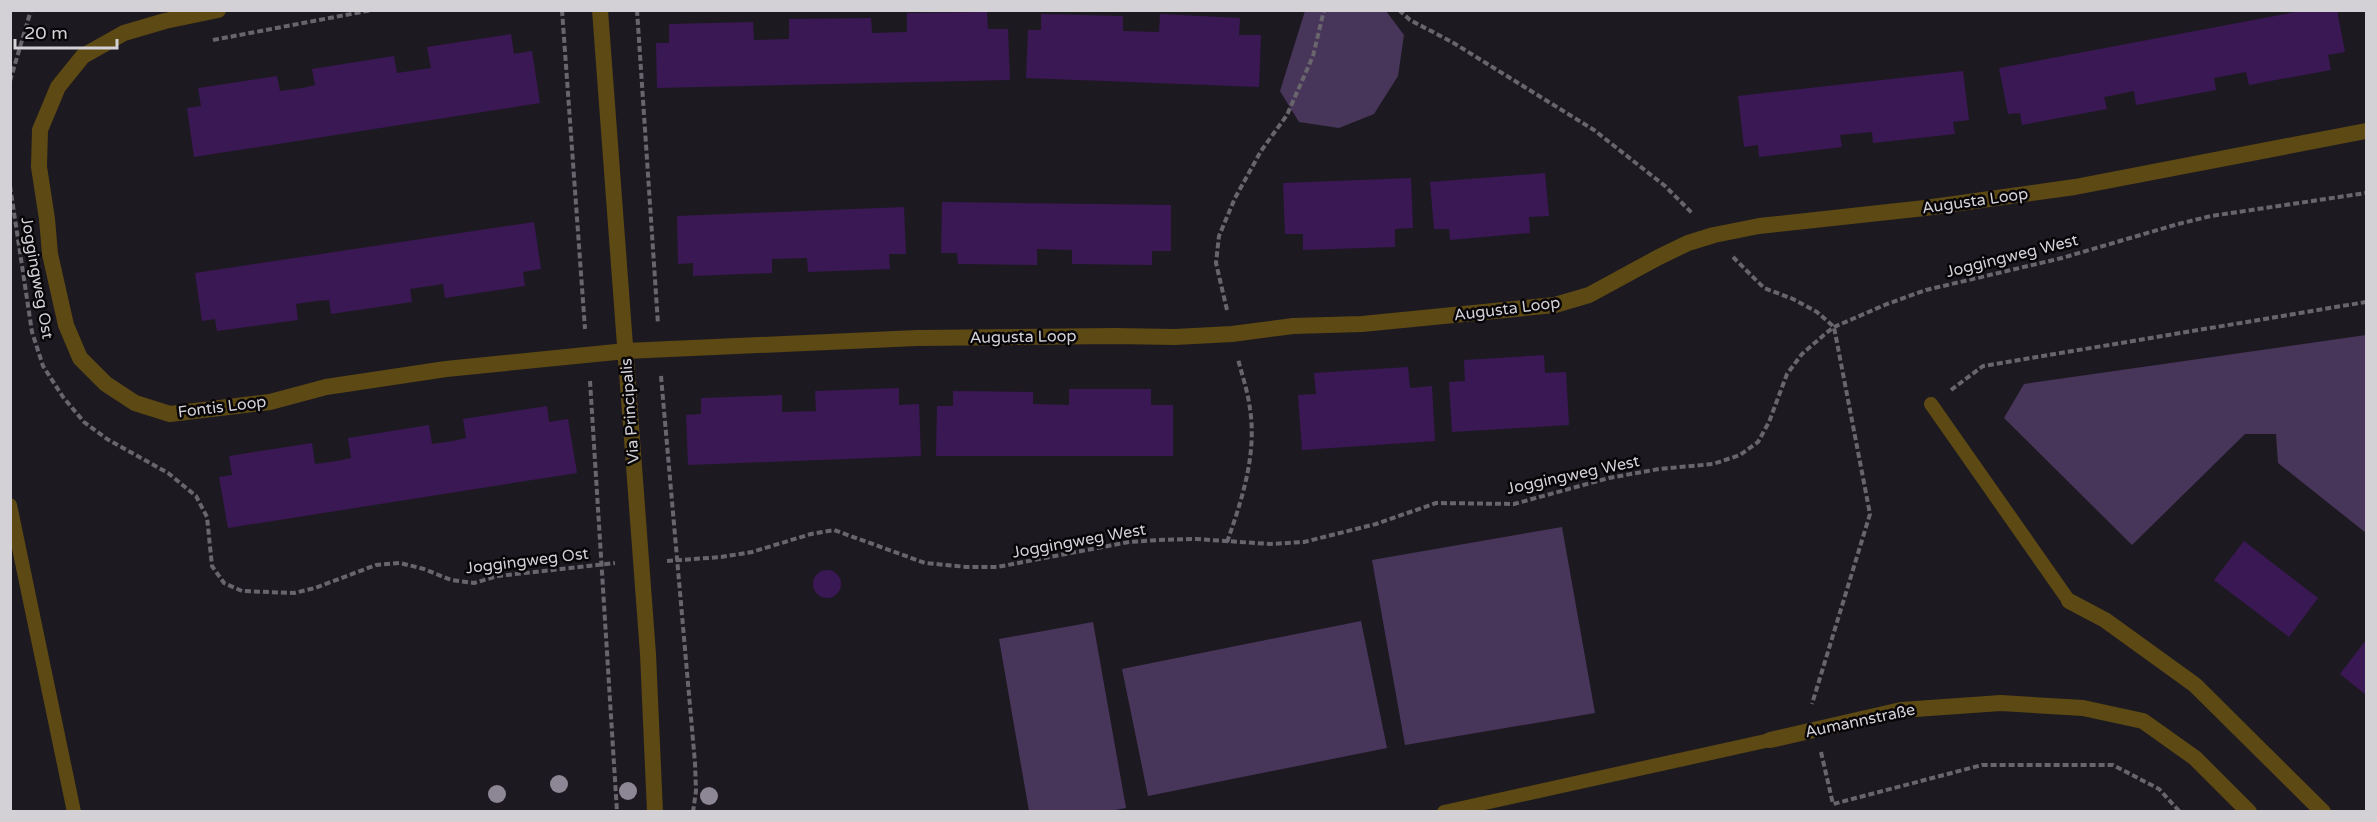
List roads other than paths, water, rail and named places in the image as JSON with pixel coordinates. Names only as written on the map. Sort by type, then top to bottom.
[{"type":"street","name":"Fontis Loop","points":[[218,10],[165,21],[124,33],[83,56],[58,87],[40,130],[39,167],[50,254],[66,325],[80,358],[106,384],[135,403],[170,414],[270,402],[326,387],[446,369],[626,351]]},
{"type":"street","name":"Via Principalis","points":[[600,10],[641,563],[655,812]]},
{"type":"street","name":"Augusta Loop","points":[[626,351],[906,338],[1115,336],[1175,338],[1293,326],[1362,324],[1556,306],[1589,295],[1688,243],[1714,235],[1759,226],[1926,208],[2075,187],[2367,130]]},
{"type":"street","points":[[2069,601],[2105,620],[2195,685],[2322,812]]},
{"type":"street","name":"Aumannstraße","points":[[1770,740],[1901,710],[2001,703],[2084,708],[2143,721],[2195,758],[2249,812]]},
{"type":"lane","points":[[1931,404],[2069,601]]},
{"type":"lane","points":[[10,505],[74,812]]},
{"type":"lane","name":"Aumannstraße","points":[[1444,812],[1770,740]]}]
